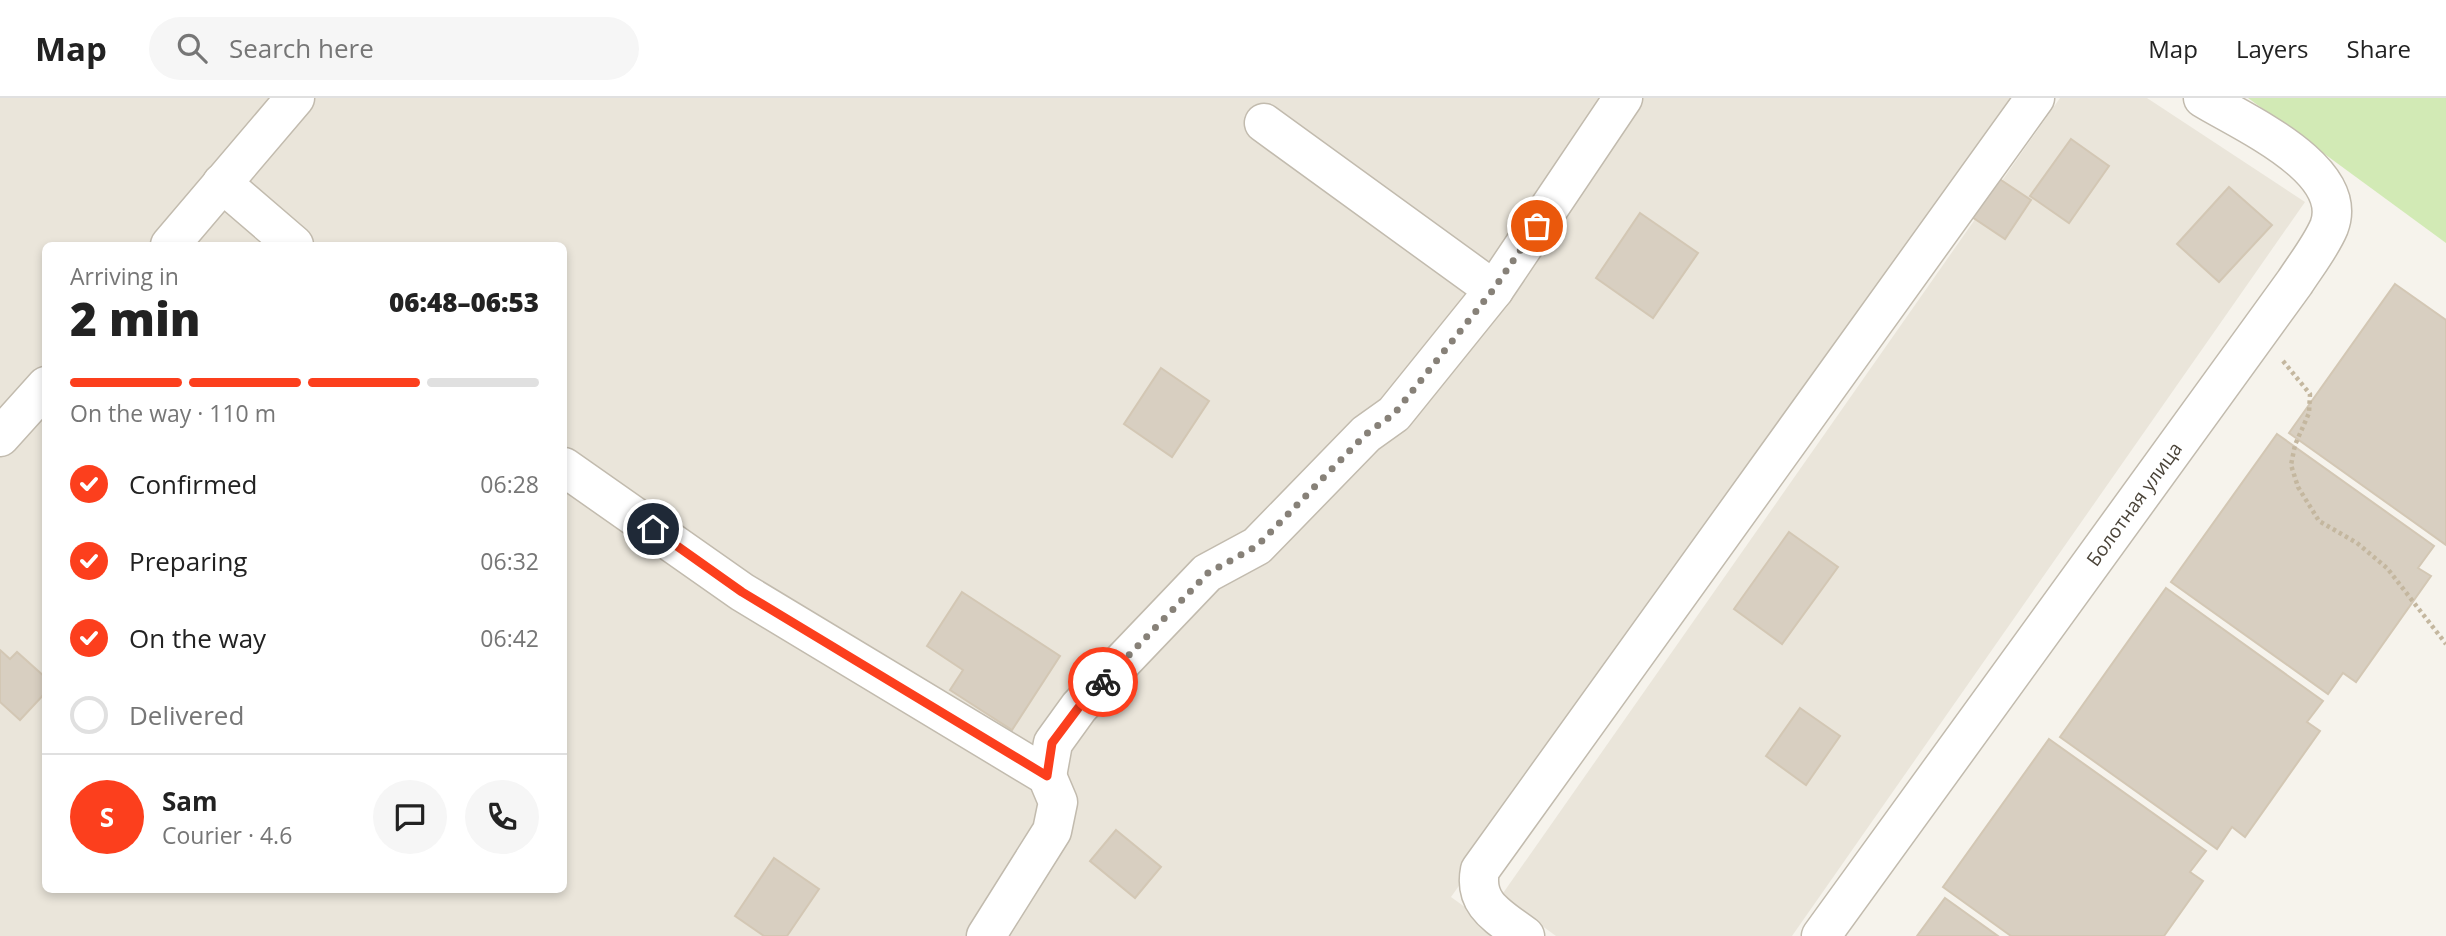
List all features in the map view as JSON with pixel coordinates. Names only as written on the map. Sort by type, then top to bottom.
[{"type":"street","points":[[173,242],[295,98]]},
{"type":"street","points":[[986,936],[1052,831],[1058,802],[1047,776],[1052,743],[1079,707],[1208,573],[1257,546],[1366,434],[1394,414],[1493,290],[1623,98]]},
{"type":"street","points":[[1525,936],[1483,902],[1477,886],[1480,870],[2035,98]]},
{"type":"street","name":"Болотная улица","points":[[1821,936],[2266,322],[2330,225],[2330,194],[2310,164],[2203,98]]},
{"type":"street","points":[[1264,123],[1493,290]]},
{"type":"street","points":[[222,183],[291,242]]},
{"type":"street","points":[[0,437],[42,390]]},
{"type":"street","points":[[567,469],[742,592],[1047,776]]},
{"type":"path","points":[[2266,322],[2283,361],[2310,394],[2309,414],[2295,445],[2291,466],[2298,487],[2319,521],[2357,543],[2388,568],[2446,644]]},
{"type":"shaded area","points":[[0,98],[2018,98],[1451,897],[1505,936],[0,936]]},
{"type":"shaded area","points":[[2060,98],[2147,98],[2305,202],[1792,936],[1556,936],[1501,896]]},
{"type":"green space","points":[[2248,98],[2446,98],[2446,243]]},
{"type":"building","points":[[2071,139],[2109,166],[2069,223],[2030,196]]},
{"type":"building","points":[[1983,168],[2031,200],[2005,239],[1957,207]]},
{"type":"building","points":[[2229,187],[2272,225],[2219,282],[2177,244]]},
{"type":"building","points":[[1640,213],[1698,253],[1653,318],[1596,278]]},
{"type":"building","points":[[2395,284],[2446,320],[2446,545],[2289,433]]},
{"type":"building","points":[[1161,368],[1209,401],[1172,457],[1124,424]]},
{"type":"building","points":[[2277,434],[2434,546],[2418,568],[2431,576],[2356,682],[2343,673],[2328,694],[2171,582]]},
{"type":"building","points":[[1789,532],[1838,567],[1782,644],[1734,609]]},
{"type":"building","points":[[2166,588],[2323,701],[2307,722],[2320,731],[2245,837],[2232,827],[2217,849],[2060,737]]},
{"type":"building","points":[[962,592],[1060,656],[1012,730],[950,690],[963,670],[927,646]]},
{"type":"building","points":[[0,650],[10,659],[17,652],[42,674],[42,696],[20,720],[0,702]]},
{"type":"building","points":[[1800,708],[1840,736],[1806,785],[1766,756]]},
{"type":"building","points":[[2049,739],[2206,851],[2190,872],[2203,881],[2164,936],[2011,936],[1943,887]]},
{"type":"building","points":[[1116,830],[1161,867],[1135,898],[1090,861]]},
{"type":"building","points":[[774,858],[819,889],[787,936],[764,936],[735,916]]},
{"type":"building","points":[[1945,898],[1998,936],[1917,936]]},
{"type":"way so far","points":[[1103,682],[1208,573],[1257,546],[1366,434],[1394,414],[1493,290],[1537,226]]},
{"type":"route","points":[[653,529],[742,592],[1047,776],[1052,743],[1079,707],[1103,682]]}]
